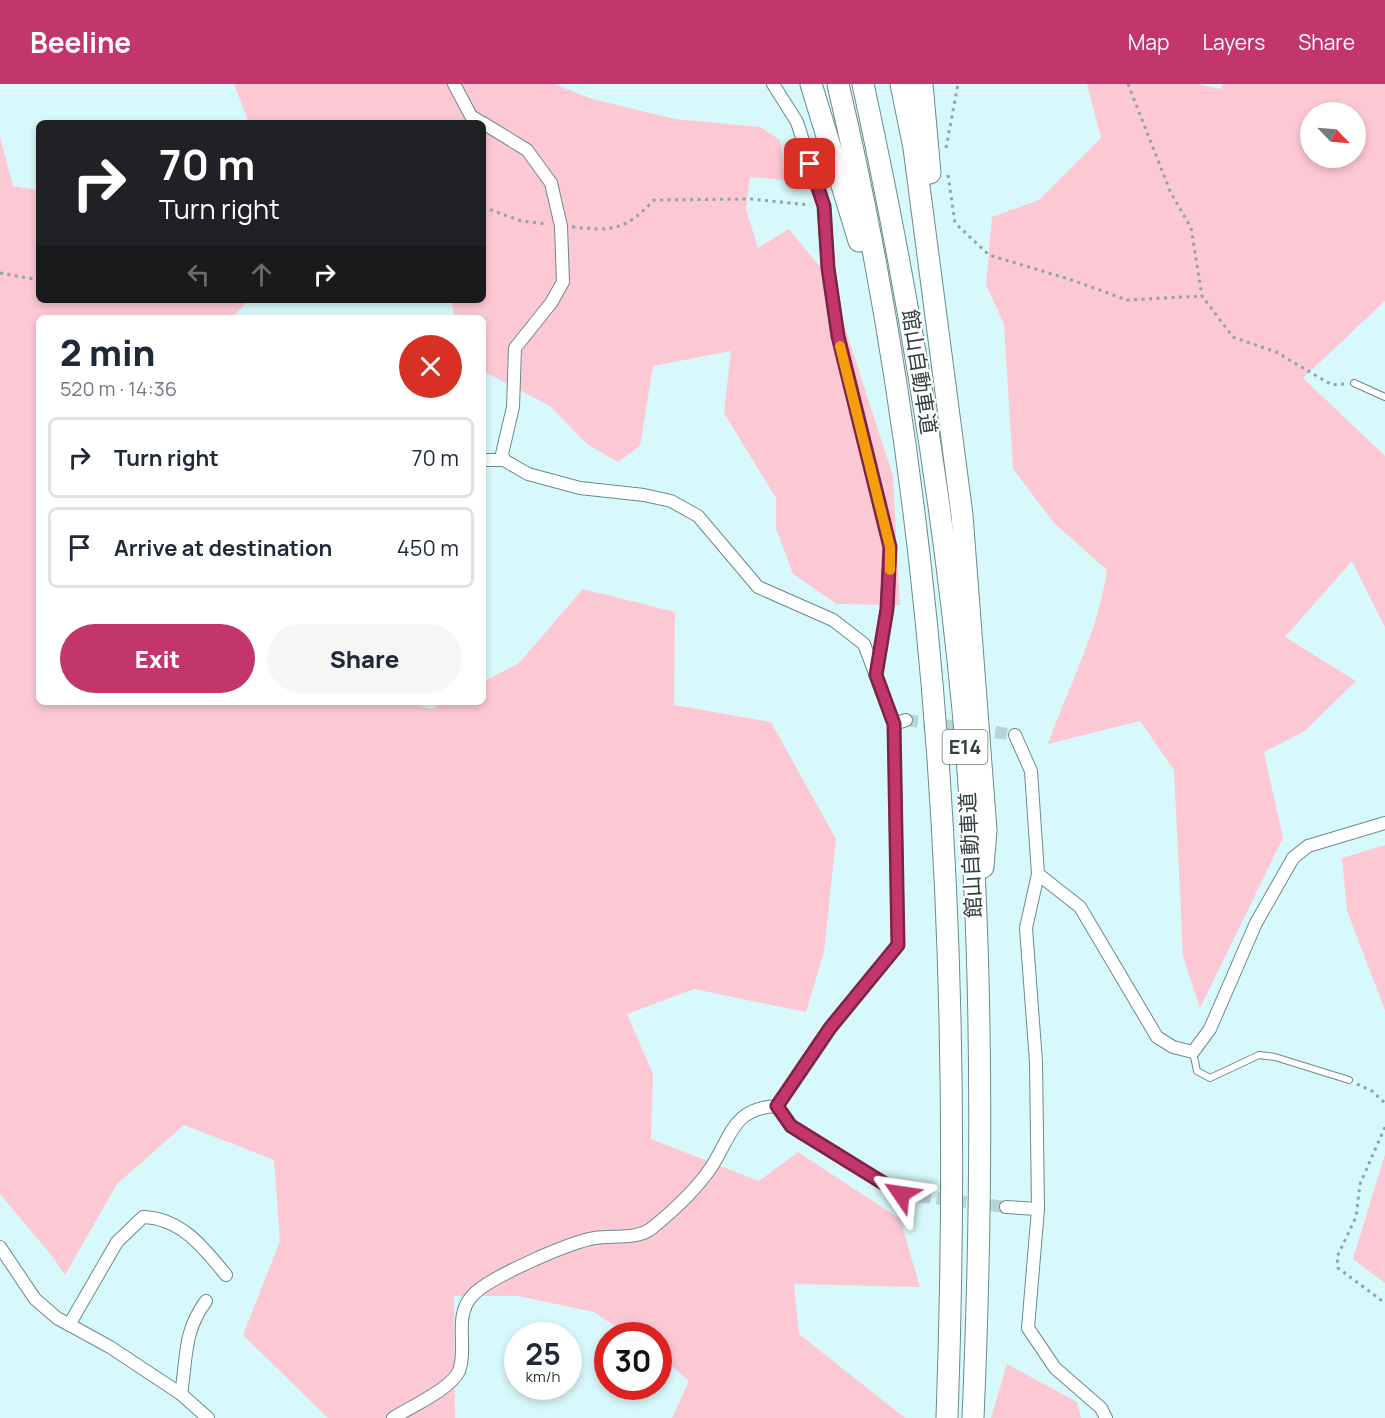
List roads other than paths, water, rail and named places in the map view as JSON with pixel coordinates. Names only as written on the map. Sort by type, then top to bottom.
[{"type":"highway","points":[[811,84],[848,208],[883,309]]},
{"type":"highway","name":"館山自動車道","points":[[838,84],[883,309],[912,493],[926,602],[944,828],[952,1044],[952,1292],[947,1418]]},
{"type":"highway","name":"館山自動車道","points":[[863,84],[908,304],[937,488],[963,714],[976,939],[978,1304],[973,1418]]},
{"type":"highway","points":[[901,84],[914,148],[938,346],[962,515],[986,830],[976,939]]},
{"type":"highway","points":[[922,84],[934,239],[938,346]]},
{"type":"street","points":[[454,84],[471,116],[478,120]]},
{"type":"street","points":[[773,84],[797,122],[824,206],[828,268],[838,336],[890,547],[887,609],[876,675]]},
{"type":"street","points":[[486,125],[527,150],[551,183],[561,226],[563,282],[551,303],[515,348],[513,407],[502,454],[504,460]]},
{"type":"street","points":[[486,460],[504,460],[528,474],[580,488],[644,495],[671,501],[698,516],[758,587],[833,620],[864,644],[876,675],[900,722],[898,945],[830,1028],[777,1106]]},
{"type":"street","points":[[1015,735],[1031,771],[1038,874],[1026,928],[1036,1062],[1038,1209],[1028,1328],[1055,1368],[1101,1408],[1106,1418]]},
{"type":"street","points":[[1038,874],[1080,907],[1157,1037],[1173,1047],[1193,1052],[1210,1029],[1256,923],[1293,858],[1308,846],[1385,823]]},
{"type":"street","points":[[777,1106],[791,1126],[901,1194]]},
{"type":"street","points":[[393,1418],[448,1384],[459,1370],[463,1311],[471,1296],[484,1287],[568,1245],[595,1238],[632,1235],[649,1230],[678,1205],[712,1166],[740,1118],[759,1107],[777,1106]]},
{"type":"street","points":[[1006,1207],[1038,1209]]},
{"type":"street","points":[[69,1325],[117,1242],[143,1217],[156,1217],[179,1227],[201,1243],[226,1275]]},
{"type":"street","points":[[0,1248],[35,1299],[69,1325],[110,1347],[181,1394],[208,1418]]},
{"type":"street","points":[[181,1394],[184,1347],[197,1313],[206,1301]]},
{"type":"lane","points":[[1354,383],[1385,397]]},
{"type":"lane","points":[[1193,1052],[1197,1071],[1210,1078],[1259,1055],[1275,1057],[1349,1080]]},
{"type":"tunnel","points":[[906,720],[1015,735]]},
{"type":"tunnel","points":[[901,1194],[1006,1207]]}]
